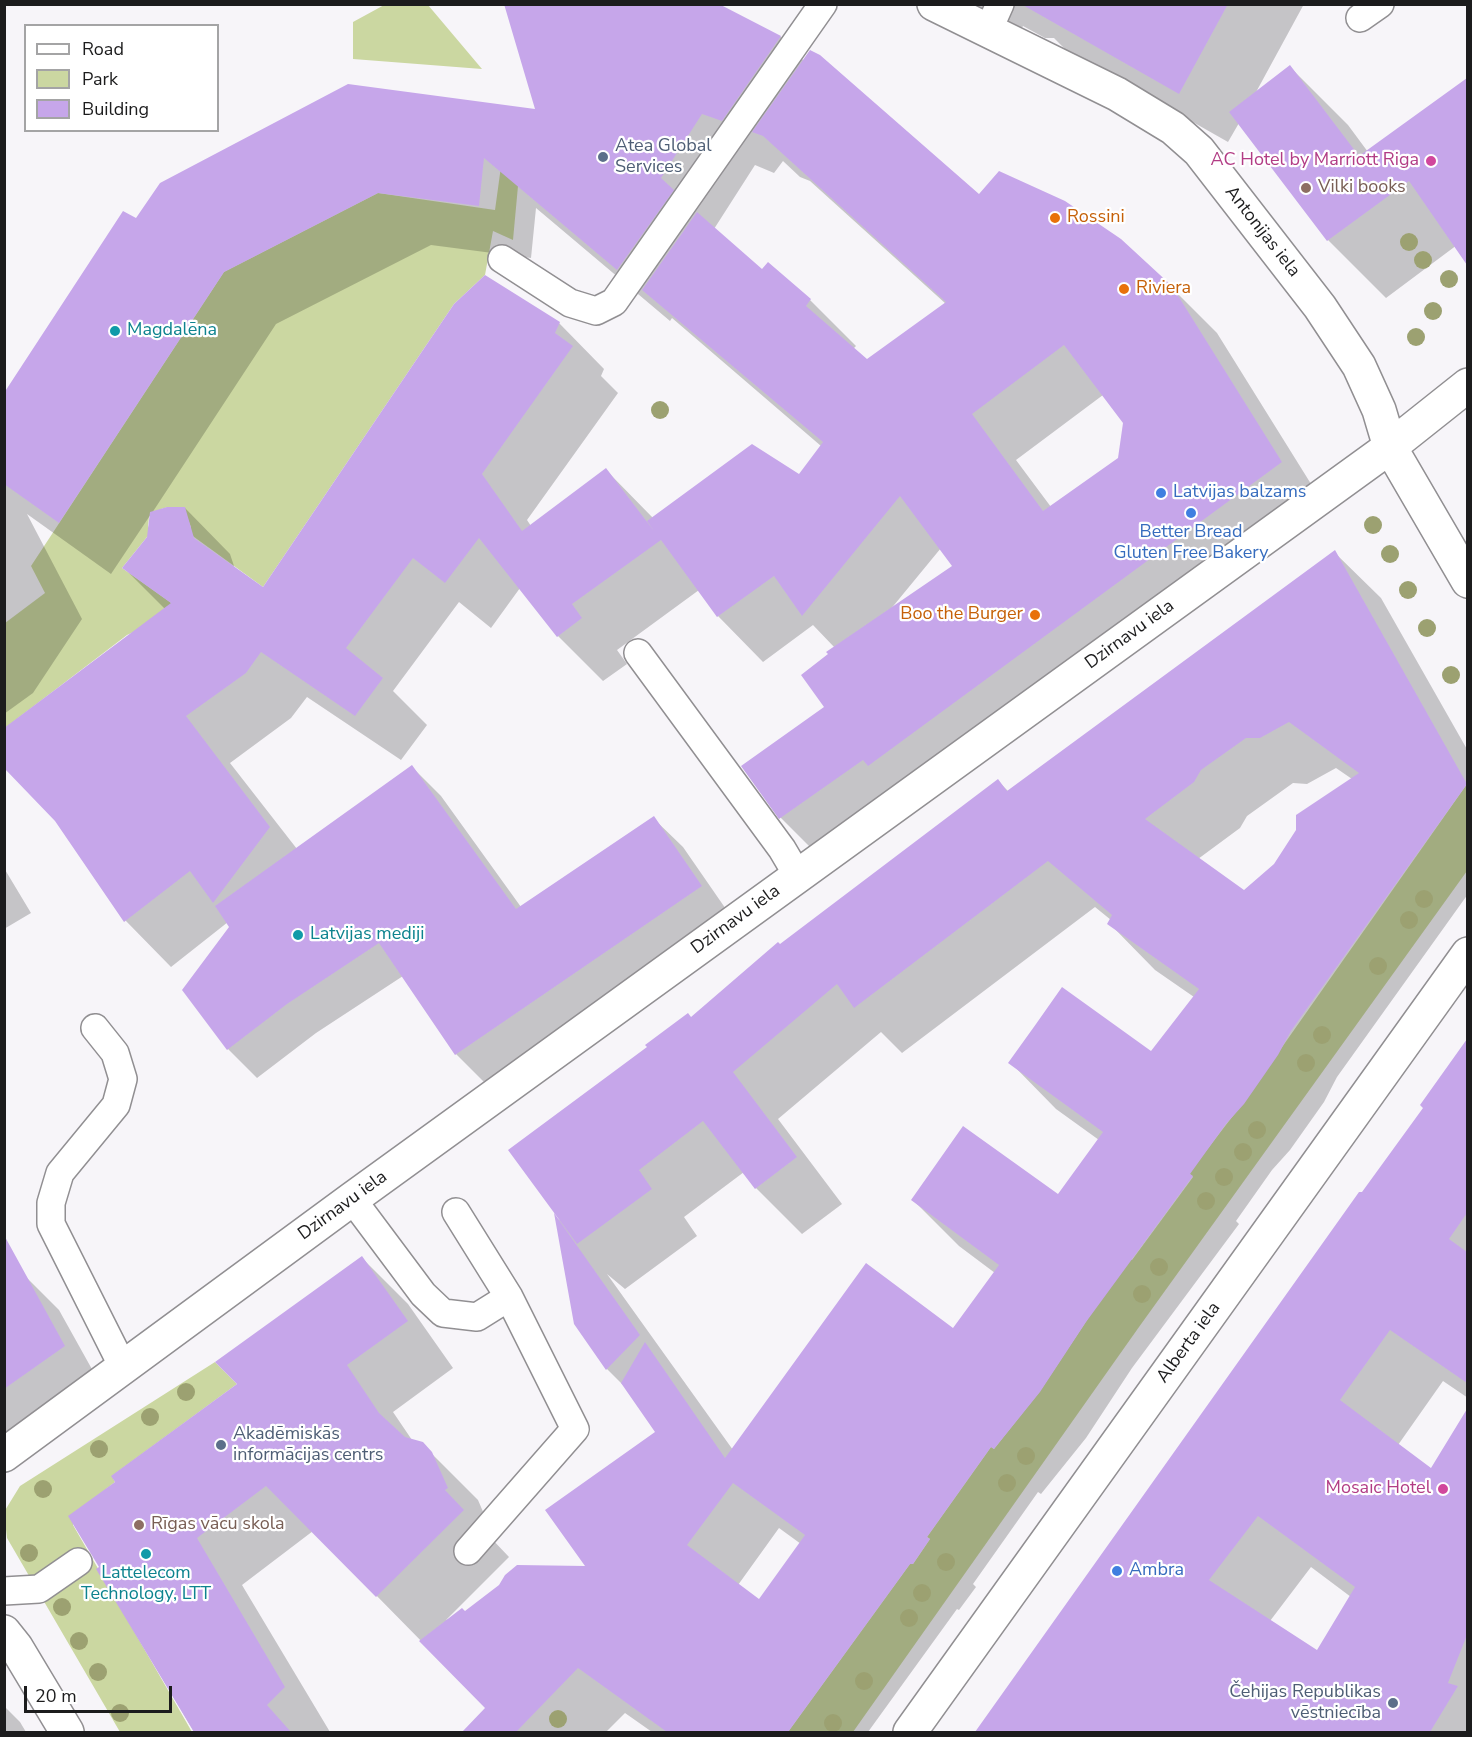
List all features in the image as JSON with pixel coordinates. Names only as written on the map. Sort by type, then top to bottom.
[{"type":"street","name":"Antonijas iela","points":[[934,4],[994,18],[1173,128],[1199,151],[1320,308],[1359,366],[1379,410],[1390,447],[1467,581]]},
{"type":"street","name":"Dzirnavu iela","points":[[4,1455],[352,1199],[1390,447],[1467,385]]},
{"type":"street","name":"Alberta iela","points":[[910,1732],[1467,954]]},
{"type":"street","points":[[4,1632],[16,1647],[67,1732]]},
{"type":"lane","points":[[502,259],[570,303],[596,311],[614,302],[823,4]]},
{"type":"lane","points":[[638,652],[782,849],[798,876]]},
{"type":"lane","points":[[95,1028],[115,1053],[123,1079],[116,1105],[60,1173],[51,1203],[51,1224],[123,1367]]},
{"type":"lane","points":[[352,1199],[423,1294],[443,1313],[477,1317],[509,1297]]},
{"type":"lane","points":[[456,1212],[509,1297],[575,1429],[468,1551]]},
{"type":"lane","points":[[4,1591],[39,1589],[78,1562]]},
{"type":"green space","points":[[386,4],[428,5],[482,69],[353,59],[353,22]]},
{"type":"green space","points":[[506,130],[518,186],[513,240],[493,231],[485,275],[454,304],[263,587],[190,534],[191,527],[184,510],[170,507],[157,511],[149,517],[148,526],[151,532],[122,568],[181,610],[127,635],[5,728],[5,623],[45,593],[31,566],[224,272],[378,193],[495,210]]},
{"type":"green space","points":[[1467,784],[1467,871],[1139,1327],[853,1732],[788,1732],[910,1564],[913,1564],[930,1539],[927,1537],[991,1447],[994,1449],[1040,1391],[1128,1258],[1132,1260],[1193,1177],[1189,1173],[1242,1104]]},
{"type":"green space","points":[[215,1362],[237,1384],[112,1476],[115,1482],[73,1515],[73,1525],[192,1732],[120,1732],[7,1538],[4,1512],[20,1486]]},
{"type":"building","points":[[504,4],[719,4],[781,36],[722,121],[702,114],[661,178],[674,190],[617,270],[484,158],[479,206],[378,193],[224,272],[59,523],[4,484],[4,393],[123,211],[136,218],[160,183],[348,84],[535,109]]},
{"type":"building","points":[[1021,4],[1228,4],[1179,94]]},
{"type":"building","points":[[810,50],[820,55],[979,194],[999,171],[1065,201],[1121,239],[1172,286],[1282,462],[868,766],[863,760],[779,819],[741,766],[824,707],[801,675],[828,654],[826,652],[952,566],[900,496],[802,616],[774,576],[717,617],[661,540],[572,604],[582,618],[557,637],[479,538],[445,583],[413,558],[346,648],[383,678],[355,716],[261,652],[246,673],[186,716],[270,827],[213,903],[190,871],[124,922],[55,821],[4,768],[4,728],[171,603],[122,568],[147,537],[150,512],[167,507],[185,507],[194,538],[263,587],[454,304],[485,275],[560,322],[555,333],[573,346],[482,474],[522,531],[606,468],[654,531],[647,521],[752,444],[799,474],[823,442],[642,290],[697,212],[762,269],[768,262],[811,299],[806,306],[867,359],[946,302],[763,136],[752,132]],"holes":[[[1064,345],[1123,423],[1118,458],[1043,511],[972,414]]]},
{"type":"building","points":[[1290,65],[1359,156],[1467,78],[1467,265],[1409,181],[1327,241],[1229,112]]},
{"type":"building","points":[[1335,550],[1467,784],[1291,1031],[1278,1055],[1244,1104],[1226,1124],[1190,1174],[1193,1176],[1086,1322],[1040,1392],[994,1449],[991,1447],[927,1537],[930,1539],[913,1564],[910,1564],[788,1732],[667,1732],[578,1668],[516,1732],[462,1732],[485,1708],[419,1641],[462,1608],[465,1611],[499,1585],[505,1575],[517,1565],[585,1566],[545,1510],[655,1432],[621,1383],[645,1342],[725,1458],[866,1263],[953,1328],[999,1265],[911,1200],[963,1126],[1058,1194],[1103,1132],[1008,1063],[1062,987],[1151,1051],[1199,989],[1107,924],[1112,915],[1048,861],[854,1008],[837,984],[733,1072],[797,1157],[755,1189],[703,1121],[639,1170],[652,1189],[577,1244],[508,1150],[647,1047],[645,1045],[688,1013],[691,1017],[778,942],[780,944],[998,779],[1007,791]],"holes":[[[1289,722],[1359,773],[1296,815],[1296,830],[1274,864],[1244,890],[1145,819],[1194,782],[1201,770],[1246,738],[1260,738]],[[733,1483],[805,1535],[759,1599],[687,1545]]]},
{"type":"building","points":[[412,765],[516,909],[654,816],[702,886],[455,1055],[379,943],[287,1004],[227,1050],[182,990],[229,927],[215,906]]},
{"type":"building","points":[[1467,1039],[1467,1213],[1449,1239],[1467,1252],[1467,1383],[1390,1330],[1340,1400],[1431,1468],[1467,1409],[1467,1635],[1448,1683],[1458,1686],[1430,1732],[975,1732],[1359,1192],[1362,1192],[1423,1108],[1420,1105]],"holes":[[[1258,1516],[1355,1587],[1317,1650],[1209,1580]]]},
{"type":"building","points":[[554,1213],[640,1335],[606,1370],[574,1324]]},
{"type":"building","points":[[4,1235],[65,1346],[4,1389]]},
{"type":"building","points":[[362,1256],[408,1321],[347,1365],[379,1413],[405,1437],[423,1442],[432,1452],[448,1488],[445,1490],[464,1510],[376,1597],[266,1486],[197,1538],[285,1687],[267,1705],[291,1732],[194,1732],[96,1569],[99,1567],[68,1516],[115,1482],[111,1476],[237,1384],[215,1362]]},
{"type":"place","name":"Atea Global Services","points":[[603,157]]},
{"type":"place","name":"AC Hotel by Marriott Riga","points":[[1431,161]]},
{"type":"place","name":"Vilki books","points":[[1306,188]]},
{"type":"place","name":"Rossini","points":[[1055,218]]},
{"type":"place","name":"Riviera","points":[[1124,289]]},
{"type":"place","name":"Magdalēna","points":[[115,331]]},
{"type":"place","name":"Latvijas balzams","points":[[1161,493]]},
{"type":"place","name":"Better Bread Gluten Free Bakery","points":[[1191,513]]},
{"type":"place","name":"Boo the Burger","points":[[1035,615]]},
{"type":"place","name":"Latvijas mediji","points":[[298,935]]},
{"type":"place","name":"Akadēmiskās informācijas centrs","points":[[221,1445]]},
{"type":"place","name":"Mosaic Hotel","points":[[1443,1489]]},
{"type":"place","name":"Rīgas vācu skola","points":[[139,1525]]},
{"type":"place","name":"Lattelecom Technology, LTT","points":[[146,1554]]},
{"type":"place","name":"Ambra","points":[[1117,1571]]},
{"type":"place","name":"Čehijas Republikas vēstniecība","points":[[1393,1703]]}]
